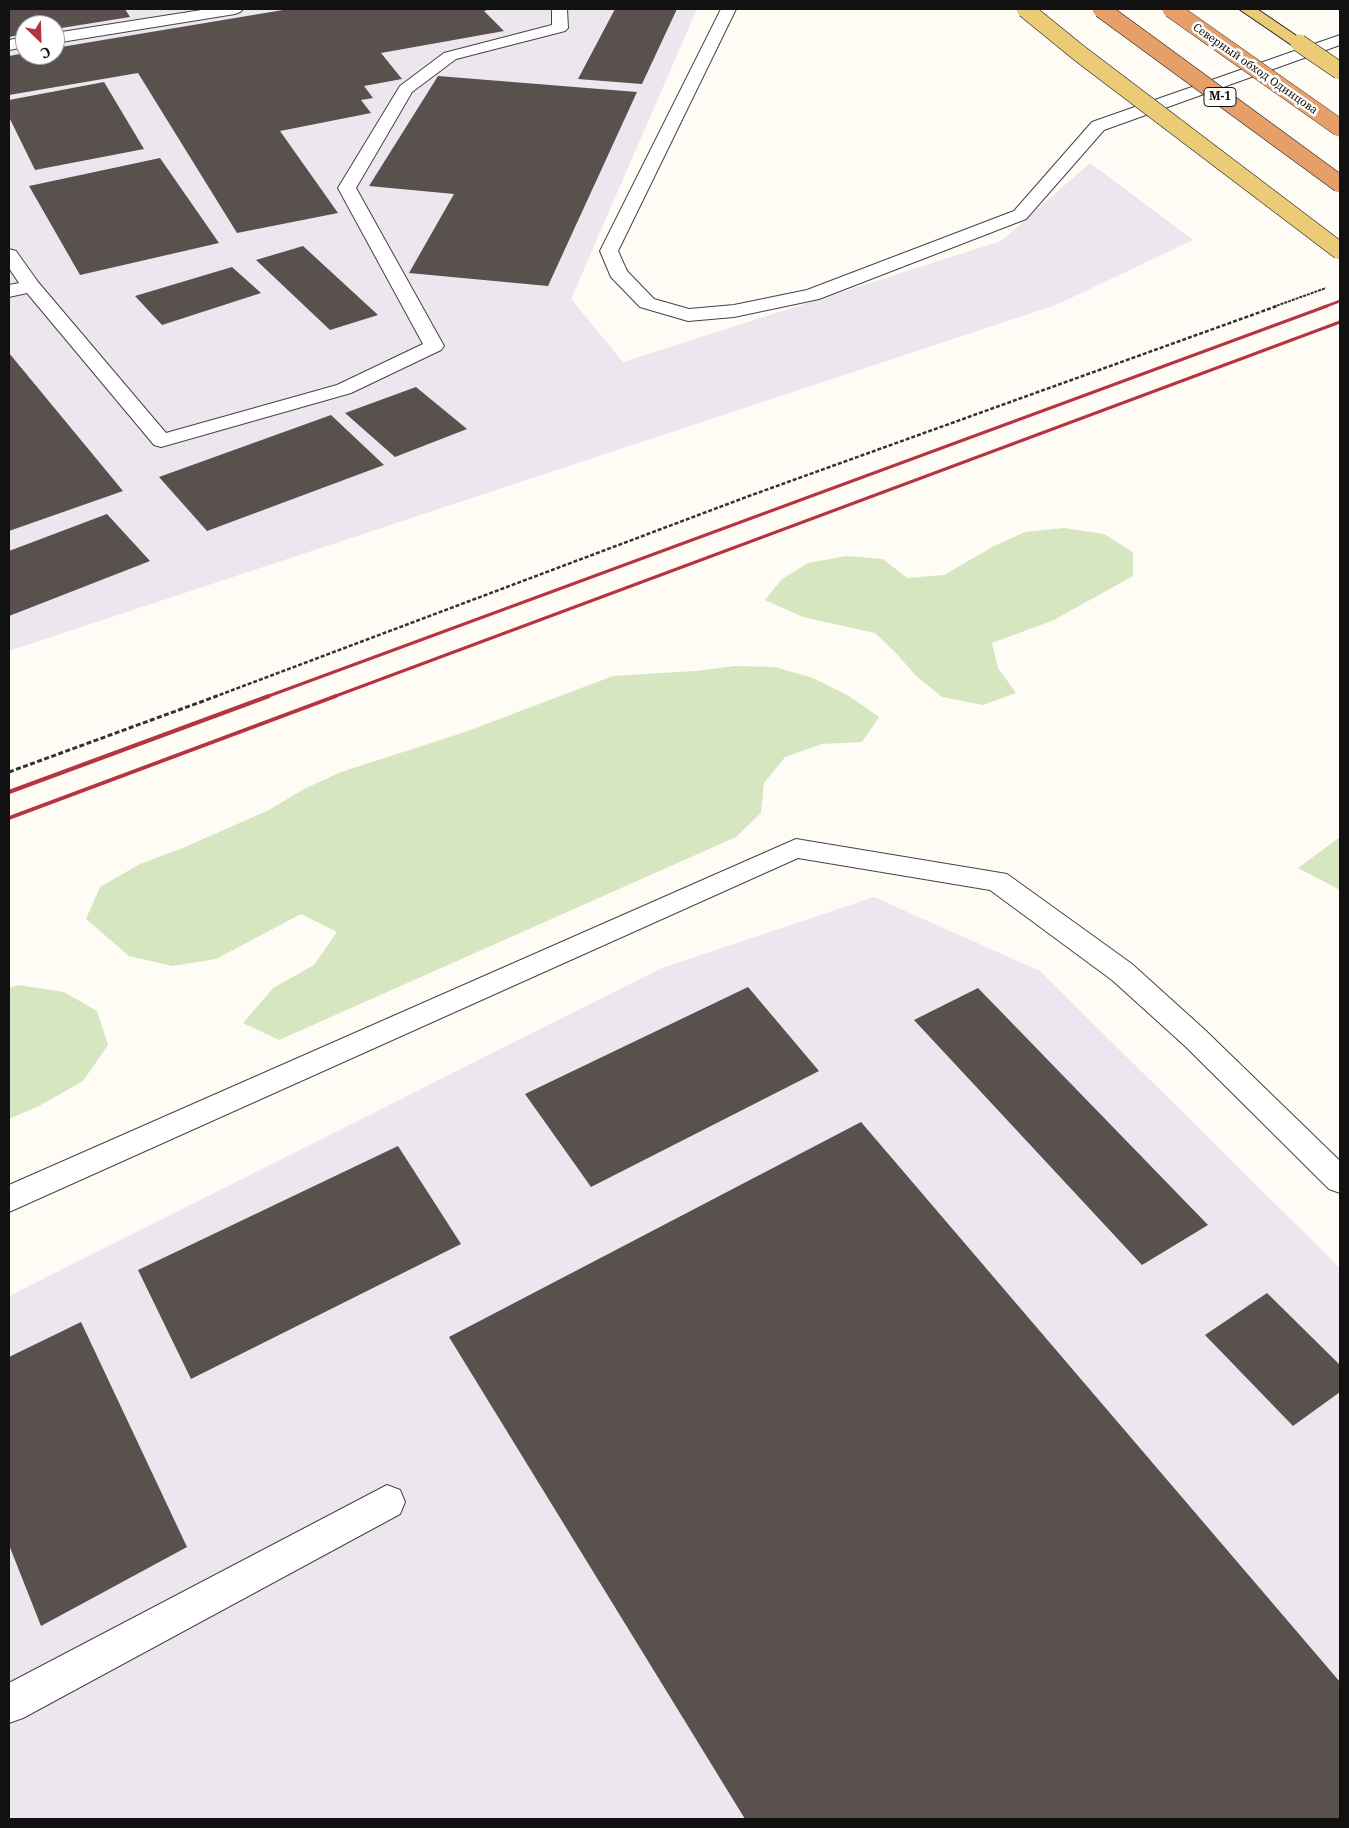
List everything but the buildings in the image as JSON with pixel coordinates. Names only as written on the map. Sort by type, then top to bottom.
[{"type":"highway","name":"М-1","points":[[1102,9],[1144,42],[1340,184]]},
{"type":"highway","name":"Северный обход Одинцова","points":[[1171,9],[1340,128]]},
{"type":"main road","points":[[1025,9],[1079,53],[1340,251]]},
{"type":"main road","points":[[1247,9],[1340,71]]},
{"type":"street","points":[[65,36],[229,9]]},
{"type":"street","points":[[9,255],[31,286],[161,441],[344,389],[434,346],[347,188],[406,89],[450,56],[560,28],[559,9]]},
{"type":"street","points":[[728,9],[609,252],[618,273],[647,303],[688,315],[734,312],[812,295],[1020,215],[1098,126],[1340,40]]},
{"type":"street","points":[[9,291],[31,286]]},
{"type":"street","points":[[9,1199],[796,848],[997,881],[1122,972],[1195,1038],[1340,1180]]},
{"type":"street","points":[[9,1704],[387,1502]]},
{"type":"path","points":[[9,772],[325,656],[749,496],[1331,286]]},
{"type":"shaded area","points":[[9,9],[697,9],[571,299],[623,362],[1001,241],[1090,163],[1193,240],[1056,305],[9,651]]},
{"type":"shaded area","points":[[874,897],[1040,971],[1340,1268],[1340,1819],[9,1819],[9,1296],[662,968]]},
{"type":"green space","points":[[1064,528],[1104,534],[1133,552],[1133,576],[1054,620],[992,643],[998,668],[1016,693],[983,705],[942,697],[915,675],[875,633],[803,617],[765,600],[782,579],[808,563],[846,556],[883,559],[907,578],[944,575],[994,546],[1025,532]]},
{"type":"green space","points":[[735,666],[775,667],[813,678],[849,696],[879,717],[862,742],[822,744],[785,757],[764,783],[761,813],[736,837],[279,1040],[243,1023],[273,988],[314,965],[337,932],[301,914],[216,959],[172,966],[129,956],[86,919],[100,887],[140,864],[185,847],[269,810],[304,789],[341,772],[465,732],[613,676],[695,671]]},
{"type":"green space","points":[[1340,837],[1340,890],[1298,868]]},
{"type":"green space","points":[[18,985],[64,992],[97,1011],[108,1045],[83,1081],[39,1106],[9,1119],[9,988]]},
{"type":"railway","points":[[1324,307],[1340,301]]},
{"type":"railway","points":[[266,697],[1327,306]]},
{"type":"railway","points":[[333,697],[1340,322]]},
{"type":"railway","points":[[9,792],[269,696]]},
{"type":"railway","points":[[9,818],[336,696]]}]
